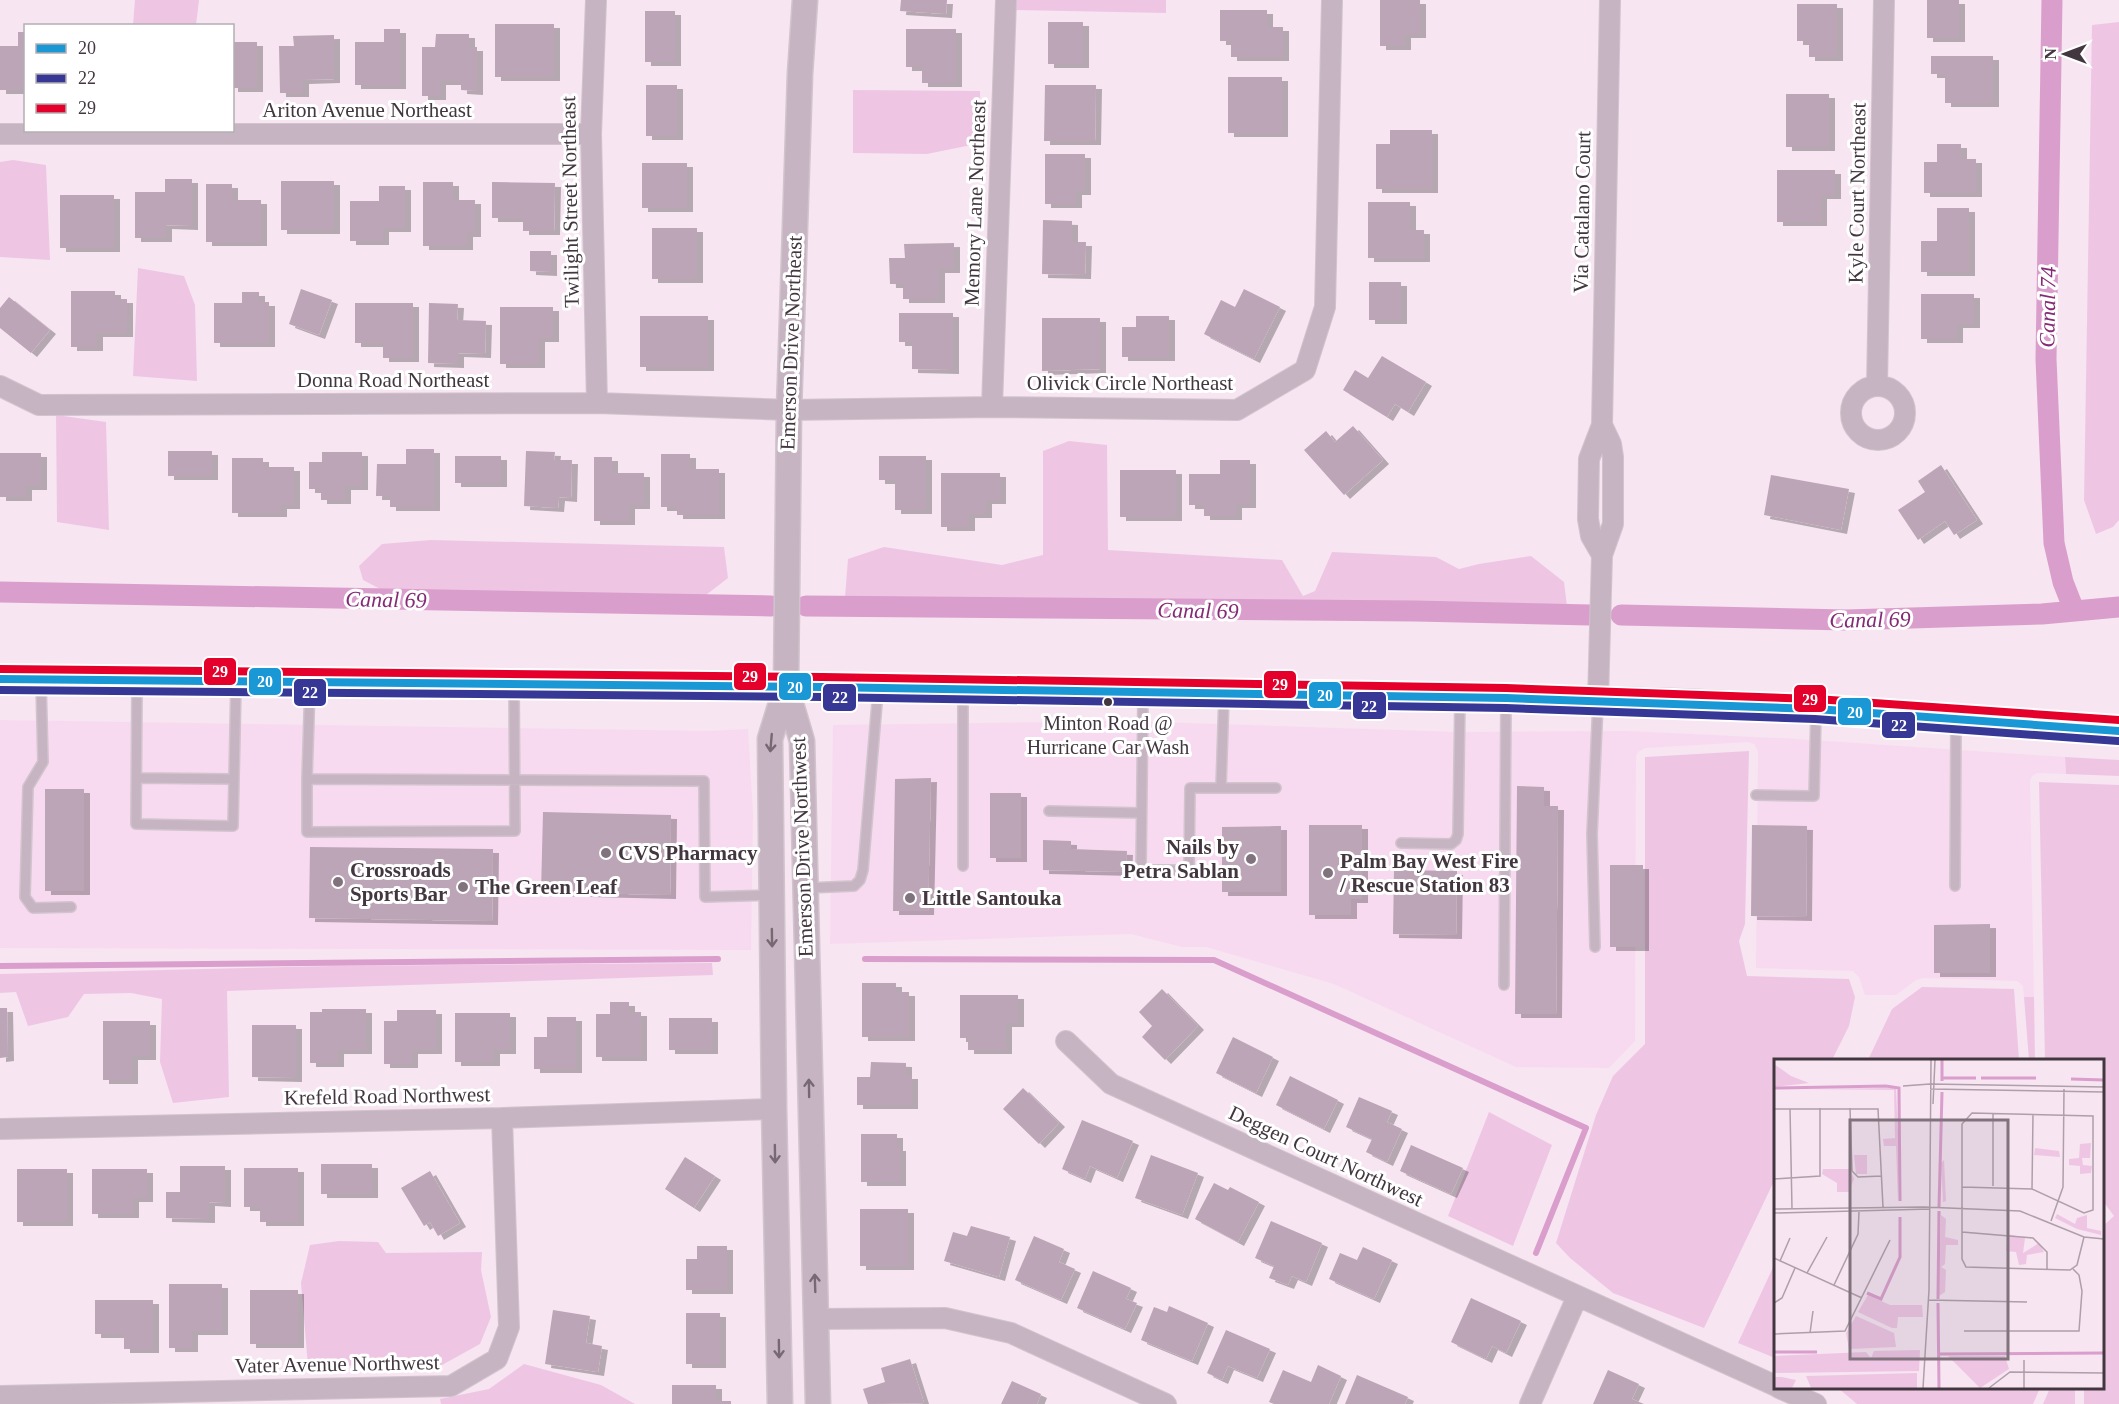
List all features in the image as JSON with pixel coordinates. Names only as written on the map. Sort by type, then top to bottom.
[{"type":"main road","points":[[0,679],[879,688],[1598,700],[1816,709],[2119,731]]},
{"type":"street","name":"Twilight Street Northeast","points":[[596,0],[591,134],[597,403]]},
{"type":"street","name":"Emerson Drive Northeast","points":[[786,687],[789,410],[800,74],[805,0]]},
{"type":"street","name":"Memory Lane Northeast","points":[[992,407],[1006,0]]},
{"type":"street","name":"Olivick Circle Northeast","points":[[789,410],[992,407],[1237,410],[1305,370],[1325,307],[1332,0]]},
{"type":"street","name":"Via Catalano Court","points":[[1602,555],[1592,536],[1588,519],[1588,493],[1589,459],[1602,425],[1610,0]]},
{"type":"street","name":"Kyle Court Northeast","points":[[1877,386],[1884,0]]},
{"type":"street","name":"Ariton Avenue Northeast","points":[[0,134],[591,134]]},
{"type":"street","name":"Donna Road Northeast","points":[[0,387],[39,405],[597,403],[789,410]]},
{"type":"street","name":"Via Catalano Court","points":[[1598,700],[1602,555],[1613,524],[1613,457],[1611,444],[1602,425]]},
{"type":"street","points":[[1588,493],[1613,493]]},
{"type":"street","name":"Emerson Drive Northwest","points":[[786,687],[802,741],[818,1404]]},
{"type":"street","name":"Emerson Drive Northwest","points":[[780,1404],[770,740],[786,687]]},
{"type":"street","name":"Deggen Court Northwest","points":[[1066,1041],[1111,1084],[1774,1386]]},
{"type":"street","name":"Krefeld Road Northwest","points":[[0,1129],[502,1118],[774,1109]]},
{"type":"street","name":"Vater Avenue Northwest","points":[[0,1396],[451,1386],[497,1359],[508,1328],[502,1118]]},
{"type":"street","points":[[1530,1404],[1577,1297]]},
{"type":"street","points":[[816,1319],[945,1318],[1011,1333],[1166,1404]]},
{"type":"street","name":"Deggen Court Northwest","points":[[1782,1389],[1816,1404]]},
{"type":"lane","points":[[41,680],[43,762],[28,787],[25,897],[33,908],[71,907]]},
{"type":"lane","points":[[137,681],[136,824],[233,826],[236,682]]},
{"type":"lane","points":[[310,682],[307,832],[515,831],[514,684]]},
{"type":"lane","points":[[806,888],[854,886],[860,880],[863,870],[879,688]]},
{"type":"lane","points":[[963,690],[963,866]]},
{"type":"lane","points":[[1143,692],[1141,870],[1189,870],[1190,788],[1276,788]]},
{"type":"lane","points":[[1221,787],[1224,693]]},
{"type":"lane","points":[[1401,843],[1451,844],[1456,840],[1458,834],[1460,697]]},
{"type":"lane","points":[[1504,984],[1506,698]]},
{"type":"lane","points":[[1595,947],[1592,834],[1598,700]]},
{"type":"lane","points":[[1756,795],[1814,796],[1816,709]]},
{"type":"lane","points":[[1955,886],[1956,719]]},
{"type":"lane","points":[[137,778],[234,779]]},
{"type":"lane","points":[[307,779],[704,781],[705,897],[771,895]]},
{"type":"lane","points":[[1049,811],[1141,813]]},
{"type":"shaded area","points":[[135,0],[199,0],[196,24],[133,24]]},
{"type":"shaded area","points":[[1016,0],[1166,0],[1166,13],[1015,10]]},
{"type":"shaded area","points":[[2119,22],[2119,520],[2113,527],[2096,534],[2084,500],[2092,25]]},
{"type":"shaded area","points":[[853,90],[980,91],[981,143],[927,154],[853,153]]},
{"type":"shaded area","points":[[13,160],[46,165],[50,260],[0,257],[0,162]]},
{"type":"shaded area","points":[[138,268],[184,276],[195,305],[197,381],[133,376]]},
{"type":"shaded area","points":[[56,415],[106,422],[109,530],[57,522]]},
{"type":"shaded area","points":[[1069,441],[1107,445],[1108,550],[1282,560],[1303,596],[1315,591],[1332,552],[1436,557],[1459,569],[1531,556],[1564,582],[1567,606],[845,597],[848,559],[884,547],[1002,565],[1043,555],[1043,451]]},
{"type":"shaded area","points":[[431,540],[724,547],[728,578],[706,595],[384,591],[363,580],[359,566],[382,544]]},
{"type":"shaded area","points":[[0,720],[709,731],[748,729],[753,813],[751,950],[0,948]]},
{"type":"shaded area","points":[[1128,721],[1455,732],[1627,731],[1797,739],[2065,757],[2066,774],[2037,773],[2030,781],[2034,997],[2024,997],[2023,986],[2017,981],[1923,978],[1916,980],[1896,995],[1865,995],[1859,977],[1853,971],[1756,968],[1758,751],[1754,744],[1748,742],[1645,748],[1638,752],[1636,757],[1635,1041],[1609,1068],[1516,1067],[1334,984],[1206,947],[1182,947],[1131,934],[830,944],[833,725]]},
{"type":"shaded area","points":[[1749,751],[1745,924],[1739,941],[1747,976],[1849,979],[1855,997],[1849,1026],[1832,1059],[1774,1059],[1774,1181],[1704,1328],[1613,1293],[1570,1258],[1556,1243],[1596,1115],[1613,1076],[1645,1044],[1645,757]]},
{"type":"shaded area","points":[[2065,757],[2119,760],[2119,776],[2066,774]]},
{"type":"shaded area","points":[[2039,782],[2119,785],[2119,1404],[2084,1404],[2084,1389],[2104,1389],[2104,1225],[2114,1216],[2104,1202],[2104,1059],[2045,1059]]},
{"type":"shaded area","points":[[712,963],[713,975],[227,991],[229,1097],[173,1103],[160,1062],[162,999],[131,993],[84,994],[68,1017],[28,1026],[16,992],[0,993],[0,974],[331,966]]},
{"type":"shaded area","points":[[1922,987],[2014,989],[2019,1059],[1868,1059],[1892,1009]]},
{"type":"shaded area","points":[[2024,997],[2034,997],[2035,1059],[2029,1059]]},
{"type":"shaded area","points":[[1489,1112],[1552,1145],[1513,1246],[1448,1216]]},
{"type":"shaded area","points":[[339,1241],[378,1242],[386,1253],[482,1252],[481,1270],[491,1317],[480,1344],[442,1365],[308,1366],[301,1283],[310,1245]]},
{"type":"shaded area","points":[[1774,1265],[1774,1358],[1738,1343]]},
{"type":"shaded area","points":[[524,1364],[601,1385],[635,1404],[441,1404],[440,1399],[489,1389]]},
{"type":"shaded area","points":[[1839,1389],[2040,1389],[2033,1404],[1857,1404]]},
{"type":"shaded area","points":[[2050,1389],[2075,1389],[2075,1404],[2043,1404]]},
{"type":"building","points":[[901,0],[947,0],[946,14],[900,11]]},
{"type":"building","points":[[1380,0],[1420,0],[1420,34],[1405,34],[1405,46],[1380,46]]},
{"type":"building","points":[[1927,0],[1959,0],[1959,38],[1927,38]]},
{"type":"building","points":[[1797,4],[1837,4],[1837,57],[1809,57],[1809,41],[1797,41]]},
{"type":"building","points":[[1220,10],[1267,10],[1267,27],[1283,27],[1283,57],[1231,57],[1231,41],[1220,41]]},
{"type":"building","points":[[645,11],[675,11],[675,62],[645,62]]},
{"type":"building","points":[[1048,22],[1083,22],[1083,64],[1048,64]]},
{"type":"building","points":[[495,24],[554,24],[554,77],[495,77]]},
{"type":"building","points":[[384,29],[400,29],[400,85],[355,85],[355,42],[384,42]]},
{"type":"building","points":[[906,29],[956,29],[956,83],[922,83],[922,67],[906,67]]},
{"type":"building","points":[[18,32],[24,32],[24,90],[0,90],[0,46],[18,46]]},
{"type":"building","points":[[436,34],[469,34],[469,47],[477,47],[477,91],[461,90],[461,81],[440,81],[440,96],[422,96],[422,47],[435,47]]},
{"type":"building","points":[[334,35],[334,79],[303,80],[303,93],[280,93],[279,46],[294,46],[293,36]]},
{"type":"building","points":[[234,42],[257,42],[257,88],[234,88]]},
{"type":"building","points":[[1931,56],[1993,56],[1993,103],[1945,103],[1945,74],[1931,74]]},
{"type":"building","points":[[1228,77],[1282,77],[1282,133],[1228,133]]},
{"type":"building","points":[[646,85],[677,85],[677,136],[646,136]]},
{"type":"building","points":[[1045,85],[1096,85],[1095,141],[1044,141]]},
{"type":"building","points":[[1786,94],[1829,94],[1829,147],[1786,147]]},
{"type":"building","points":[[1390,130],[1432,130],[1432,189],[1376,189],[1376,144],[1390,144]]},
{"type":"building","points":[[1937,144],[1961,144],[1961,159],[1976,159],[1976,193],[1924,193],[1924,162],[1937,162]]},
{"type":"building","points":[[1045,154],[1085,154],[1085,191],[1076,191],[1076,204],[1045,204]]},
{"type":"building","points":[[642,163],[687,163],[687,208],[642,208]]},
{"type":"building","points":[[1777,170],[1835,170],[1835,195],[1821,195],[1821,222],[1777,222]]},
{"type":"building","points":[[165,179],[192,179],[192,226],[166,225],[166,238],[135,238],[135,192],[165,192]]},
{"type":"building","points":[[281,181],[334,181],[334,230],[281,230]]},
{"type":"building","points":[[423,182],[453,182],[453,200],[475,200],[475,233],[467,233],[467,246],[423,246]]},
{"type":"building","points":[[492,182],[555,183],[554,231],[523,231],[523,218],[492,218]]},
{"type":"building","points":[[206,184],[232,184],[232,200],[261,200],[261,242],[206,242]]},
{"type":"building","points":[[379,186],[405,186],[405,228],[383,228],[383,241],[350,241],[350,201],[379,201]]},
{"type":"building","points":[[60,195],[114,195],[114,248],[60,248]]},
{"type":"building","points":[[1368,202],[1410,202],[1410,230],[1424,230],[1424,258],[1368,258]]},
{"type":"building","points":[[1937,208],[1969,208],[1969,272],[1921,272],[1921,241],[1937,241]]},
{"type":"building","points":[[1043,220],[1072,221],[1072,242],[1086,242],[1085,275],[1042,274]]},
{"type":"building","points":[[652,228],[697,228],[697,279],[652,279]]},
{"type":"building","points":[[954,243],[954,269],[939,269],[939,299],[903,299],[903,284],[890,284],[889,258],[905,258],[904,244]]},
{"type":"building","points":[[530,251],[551,251],[551,272],[530,271]]},
{"type":"building","points":[[1369,282],[1401,282],[1401,320],[1369,320]]},
{"type":"building","points":[[301,289],[332,300],[319,335],[289,324]]},
{"type":"building","points":[[1244,289],[1280,307],[1254,359],[1204,334],[1221,300],[1235,307]]},
{"type":"building","points":[[71,291],[115,291],[115,299],[127,299],[127,333],[97,333],[97,347],[71,347]]},
{"type":"building","points":[[242,292],[259,292],[259,302],[269,302],[269,343],[214,343],[214,303],[242,303]]},
{"type":"building","points":[[1921,294],[1974,294],[1974,324],[1957,324],[1957,339],[1921,339]]},
{"type":"building","points":[[9,297],[50,330],[31,353],[0,328],[0,308]]},
{"type":"building","points":[[355,303],[413,303],[413,358],[383,358],[383,343],[355,343]]},
{"type":"building","points":[[429,303],[458,304],[457,320],[486,321],[485,354],[458,353],[458,364],[428,363]]},
{"type":"building","points":[[500,307],[553,307],[553,338],[539,338],[539,364],[500,364]]},
{"type":"building","points":[[899,313],[953,313],[953,370],[912,369],[912,342],[899,342]]},
{"type":"building","points":[[640,316],[708,316],[708,367],[640,367]]},
{"type":"building","points":[[1136,316],[1169,316],[1169,357],[1122,357],[1122,327],[1136,327]]},
{"type":"building","points":[[1042,318],[1100,318],[1100,369],[1042,371]]},
{"type":"building","points":[[1382,356],[1426,382],[1408,412],[1395,404],[1387,417],[1343,390],[1355,370],[1368,378]]},
{"type":"building","points":[[1353,426],[1383,460],[1344,495],[1304,450],[1326,431],[1335,442]]},
{"type":"building","points":[[406,449],[434,449],[434,507],[390,507],[390,496],[376,496],[377,464],[406,464]]},
{"type":"building","points":[[168,451],[212,451],[212,476],[168,476]]},
{"type":"building","points":[[526,451],[555,452],[554,460],[572,460],[571,498],[559,497],[558,508],[524,506]]},
{"type":"building","points":[[322,452],[362,452],[362,486],[345,486],[345,500],[321,500],[321,489],[309,489],[309,462],[322,462]]},
{"type":"building","points":[[0,453],[41,453],[41,486],[26,486],[26,497],[0,497]]},
{"type":"building","points":[[661,454],[690,454],[690,469],[719,469],[719,515],[677,515],[677,507],[661,507]]},
{"type":"building","points":[[455,456],[501,456],[501,483],[455,483]]},
{"type":"building","points":[[879,456],[926,456],[926,510],[895,510],[895,480],[879,480]]},
{"type":"building","points":[[594,457],[612,457],[612,473],[644,473],[644,505],[629,505],[629,521],[594,521]]},
{"type":"building","points":[[232,458],[263,458],[263,467],[294,467],[294,505],[281,505],[281,513],[232,513]]},
{"type":"building","points":[[1220,460],[1250,460],[1250,504],[1236,504],[1236,516],[1204,516],[1204,505],[1189,505],[1189,474],[1220,474]]},
{"type":"building","points":[[1941,465],[1977,520],[1954,535],[1945,521],[1918,540],[1898,510],[1925,492],[1918,481]]},
{"type":"building","points":[[1120,470],[1176,470],[1176,517],[1120,517]]},
{"type":"building","points":[[941,473],[1000,473],[1000,500],[986,500],[986,514],[969,514],[969,527],[941,527]]},
{"type":"building","points":[[1771,475],[1849,489],[1841,530],[1764,515]]},
{"type":"building","points":[[931,778],[928,911],[893,911],[895,779]]},
{"type":"building","points":[[1517,786],[1544,787],[1544,806],[1558,806],[1556,1014],[1515,1014]]},
{"type":"building","points":[[45,789],[84,789],[84,891],[45,891]]},
{"type":"building","points":[[990,793],[1021,793],[1021,858],[990,858]]},
{"type":"building","name":"CVS Pharmacy","points":[[543,812],[671,815],[670,895],[541,892]]},
{"type":"building","points":[[1309,825],[1362,825],[1362,899],[1351,899],[1351,915],[1309,915]]},
{"type":"building","points":[[1752,825],[1807,826],[1806,917],[1751,916]]},
{"type":"building","name":"Nails by Petra Sablan","points":[[1281,826],[1281,892],[1222,892],[1222,827]]},
{"type":"building","points":[[1043,840],[1071,841],[1071,849],[1127,851],[1126,872],[1043,870]]},
{"type":"building","points":[[310,847],[493,849],[492,921],[309,918]]},
{"type":"building","points":[[1610,865],[1643,865],[1643,947],[1610,947]]},
{"type":"building","points":[[1394,870],[1457,871],[1456,935],[1393,934]]},
{"type":"building","points":[[1990,924],[1990,973],[1934,973],[1934,925]]},
{"type":"building","points":[[862,983],[896,983],[896,992],[909,992],[909,1037],[862,1037]]},
{"type":"building","points":[[1162,989],[1198,1026],[1165,1060],[1142,1037],[1152,1026],[1139,1012]]},
{"type":"building","points":[[960,995],[1018,995],[1018,1023],[1006,1023],[1006,1050],[968,1050],[968,1038],[960,1038]]},
{"type":"building","points":[[610,1002],[629,1002],[629,1012],[641,1012],[641,1057],[596,1057],[596,1014],[610,1014]]},
{"type":"building","points":[[0,1008],[7,1008],[8,1057],[0,1058]]},
{"type":"building","points":[[322,1009],[366,1009],[366,1050],[338,1050],[338,1063],[310,1063],[310,1012],[322,1012]]},
{"type":"building","points":[[397,1010],[436,1010],[436,1050],[412,1050],[412,1064],[384,1064],[384,1021],[397,1021]]},
{"type":"building","points":[[455,1013],[510,1013],[510,1050],[494,1050],[494,1062],[455,1062]]},
{"type":"building","points":[[547,1017],[576,1017],[576,1069],[534,1069],[534,1037],[547,1037]]},
{"type":"building","points":[[669,1018],[712,1018],[712,1050],[669,1050]]},
{"type":"building","points":[[103,1021],[150,1021],[150,1056],[132,1056],[132,1080],[103,1080]]},
{"type":"building","points":[[252,1025],[296,1025],[296,1078],[252,1077]]},
{"type":"building","points":[[1233,1037],[1273,1057],[1256,1093],[1216,1073]]},
{"type":"building","points":[[871,1062],[906,1063],[906,1075],[912,1075],[912,1105],[857,1105],[857,1077],[870,1077]]},
{"type":"building","points":[[1290,1076],[1338,1100],[1324,1129],[1276,1105]]},
{"type":"building","points":[[1023,1088],[1059,1123],[1039,1144],[1003,1109]]},
{"type":"building","points":[[1359,1097],[1392,1111],[1387,1122],[1402,1129],[1387,1162],[1366,1152],[1372,1139],[1346,1127]]},
{"type":"building","points":[[1082,1120],[1133,1141],[1117,1178],[1090,1166],[1085,1179],[1062,1169]]},
{"type":"building","points":[[861,1134],[897,1134],[897,1147],[900,1147],[900,1182],[861,1182]]},
{"type":"building","points":[[1411,1145],[1463,1168],[1451,1194],[1400,1171]]},
{"type":"building","points":[[1151,1155],[1198,1173],[1182,1215],[1135,1198]]},
{"type":"building","points":[[685,1157],[715,1176],[694,1208],[665,1189]]},
{"type":"building","points":[[321,1164],[372,1164],[372,1194],[321,1194]]},
{"type":"building","points":[[180,1166],[225,1166],[225,1203],[209,1202],[209,1219],[166,1218],[166,1192],[180,1192]]},
{"type":"building","points":[[244,1168],[298,1168],[298,1222],[260,1222],[260,1207],[244,1207]]},
{"type":"building","points":[[17,1169],[67,1169],[67,1222],[17,1222]]},
{"type":"building","points":[[92,1169],[147,1169],[147,1198],[133,1198],[133,1214],[92,1214]]},
{"type":"building","points":[[430,1171],[460,1223],[438,1236],[430,1222],[424,1226],[401,1188]]},
{"type":"building","points":[[1214,1183],[1228,1190],[1230,1187],[1259,1202],[1238,1242],[1195,1219]]},
{"type":"building","points":[[860,1209],[908,1209],[908,1266],[860,1266]]},
{"type":"building","points":[[1271,1221],[1322,1243],[1306,1282],[1292,1276],[1288,1285],[1269,1278],[1274,1266],[1255,1258]]},
{"type":"building","points":[[971,1226],[1010,1237],[999,1277],[944,1261],[953,1232],[967,1236]]},
{"type":"building","points":[[1034,1236],[1064,1249],[1059,1262],[1075,1269],[1061,1300],[1015,1280]]},
{"type":"building","points":[[697,1246],[727,1246],[727,1290],[686,1290],[686,1259],[697,1259]]},
{"type":"building","points":[[1363,1247],[1392,1260],[1374,1299],[1329,1279],[1340,1253],[1357,1260]]},
{"type":"building","points":[[1093,1271],[1131,1288],[1126,1299],[1137,1303],[1125,1329],[1077,1308]]},
{"type":"building","points":[[169,1284],[222,1284],[222,1331],[192,1331],[192,1348],[169,1348]]},
{"type":"building","points":[[250,1290],[298,1290],[298,1344],[250,1344]]},
{"type":"building","points":[[1471,1298],[1521,1321],[1506,1353],[1492,1346],[1486,1359],[1451,1342]]},
{"type":"building","points":[[95,1300],[153,1300],[153,1349],[124,1349],[124,1334],[95,1334]]},
{"type":"building","points":[[1169,1306],[1208,1323],[1192,1361],[1141,1340],[1154,1307],[1167,1312]]},
{"type":"building","points":[[553,1310],[590,1316],[586,1343],[602,1346],[598,1372],[545,1364]]},
{"type":"building","points":[[686,1313],[720,1313],[720,1364],[686,1364]]},
{"type":"building","points":[[1226,1330],[1270,1349],[1257,1378],[1228,1366],[1222,1380],[1207,1373]]},
{"type":"building","points":[[910,1359],[924,1403],[868,1404],[863,1389],[885,1382],[881,1368]]},
{"type":"building","points":[[1318,1365],[1341,1376],[1329,1404],[1274,1404],[1269,1402],[1283,1370],[1311,1382]]},
{"type":"building","points":[[1608,1370],[1639,1384],[1632,1399],[1644,1404],[1593,1404]]},
{"type":"building","points":[[1357,1375],[1408,1397],[1405,1404],[1345,1404]]},
{"type":"building","points":[[1012,1381],[1041,1394],[1037,1404],[1001,1404]]},
{"type":"building","points":[[672,1385],[716,1385],[716,1401],[731,1401],[731,1404],[672,1404]]},
{"type":"waterway","name":"Canal 74","points":[[2052,0],[2046,359],[2054,543],[2063,582],[2074,610]]},
{"type":"waterway","name":"Canal 69","points":[[0,592],[771,606]]},
{"type":"waterway","name":"Canal 69","points":[[806,606],[1415,611],[1590,615]]},
{"type":"waterway","name":"Canal 69","points":[[1621,615],[1846,620],[2042,614],[2119,607]]},
{"type":"waterway","points":[[0,966],[718,959]]},
{"type":"waterway","points":[[865,959],[1214,960],[1586,1128],[1536,1253]]},
{"type":"transit line","name":"29","points":[[0,669],[823,677],[1506,688],[1816,699],[2119,720]]},
{"type":"transit line","name":"20","points":[[0,679],[823,687],[1506,698],[1816,709],[2119,731]]},
{"type":"transit line","name":"22","points":[[0,690],[823,697],[1506,708],[1815,719],[2118,741]]},
{"type":"place","name":"Minton Road @ Hurricane Car Wash","points":[[1108,702]]},
{"type":"place","name":"CVS Pharmacy","points":[[606,853]]},
{"type":"place","name":"Nails by Petra Sablan","points":[[1251,859]]},
{"type":"place","name":"Palm Bay West Fire / Rescue Station 83","points":[[1328,873]]},
{"type":"place","name":"Crossroads Sports Bar","points":[[338,882]]},
{"type":"place","name":"The Green Leaf","points":[[463,887]]},
{"type":"place","name":"Little Santouka","points":[[910,898]]}]
